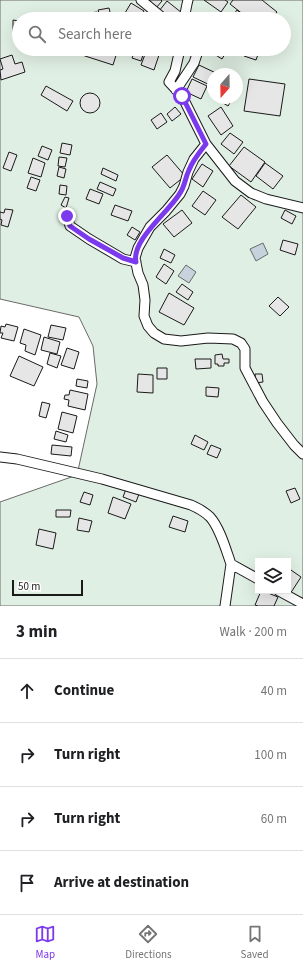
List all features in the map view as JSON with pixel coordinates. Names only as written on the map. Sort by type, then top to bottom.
[{"type":"street","points":[[141,0],[156,12]]},
{"type":"street","points":[[185,12],[188,0]]},
{"type":"street","points":[[178,56],[175,71],[169,82],[182,96],[206,144],[234,181],[245,190],[266,199],[303,208]]},
{"type":"street","points":[[176,90],[194,63],[196,56]]},
{"type":"street","points":[[206,144],[194,159],[180,194],[150,228],[138,248],[135,258],[138,273],[143,285],[145,300],[144,316],[148,326],[154,333],[164,339],[181,341],[208,338],[233,339],[241,343],[245,349],[245,368],[263,402],[294,445],[303,454]]},
{"type":"street","points":[[67,216],[70,226],[89,239],[123,258],[136,262]]},
{"type":"street","points":[[0,457],[17,459],[102,479],[191,505],[202,510],[216,525],[231,564],[225,606]]},
{"type":"street","points":[[231,564],[255,577]]},
{"type":"street","points":[[285,594],[303,604]]},
{"type":"green space","points":[[0,0],[303,0],[303,606],[0,606],[0,502],[77,475],[97,384],[93,346],[79,317],[0,299]]},
{"type":"shaded area","points":[[263,243],[268,254],[256,261],[250,249]]},
{"type":"shaded area","points":[[186,265],[196,272],[189,283],[178,276]]},
{"type":"building","points":[[149,0],[161,0],[162,1],[156,8]]},
{"type":"building","points":[[204,0],[225,0],[228,2],[221,12]]},
{"type":"building","points":[[233,0],[262,0],[277,12],[240,12],[230,4]]},
{"type":"building","points":[[167,1],[181,12],[160,12],[159,11]]},
{"type":"building","points":[[131,3],[144,11],[143,12],[126,12]]},
{"type":"building","points":[[109,8],[110,12],[99,12],[98,10]]},
{"type":"building","points":[[12,55],[15,64],[22,62],[25,72],[1,80],[0,70],[3,69],[0,59]]},
{"type":"building","points":[[85,56],[116,56],[113,65]]},
{"type":"building","points":[[133,56],[143,56],[141,61],[132,58]]},
{"type":"building","points":[[144,56],[159,56],[154,70],[141,65]]},
{"type":"building","points":[[244,56],[257,56],[256,60]]},
{"type":"building","points":[[199,65],[207,69],[207,84],[193,77]]},
{"type":"building","points":[[192,79],[207,86],[201,99],[186,92]]},
{"type":"building","points":[[249,79],[285,84],[280,116],[244,111]]},
{"type":"building","points":[[46,86],[73,101],[67,111],[41,95]]},
{"type":"building","points":[[90,93],[97,96],[100,103],[97,110],[90,113],[83,110],[80,103],[83,96]]},
{"type":"building","points":[[175,107],[181,114],[172,121],[167,114]]},
{"type":"building","points":[[221,107],[233,126],[221,135],[208,116]]},
{"type":"building","points":[[161,113],[167,122],[157,129],[151,120]]},
{"type":"building","points":[[230,133],[243,142],[234,154],[221,144]]},
{"type":"building","points":[[62,143],[72,145],[70,155],[60,153]]},
{"type":"building","points":[[42,146],[52,150],[48,160],[38,156]]},
{"type":"building","points":[[244,147],[265,162],[251,182],[229,166]]},
{"type":"building","points":[[9,152],[17,155],[11,171],[3,168]]},
{"type":"building","points":[[167,155],[185,176],[170,188],[152,167]]},
{"type":"building","points":[[59,157],[67,158],[65,167],[58,166]]},
{"type":"building","points":[[33,158],[45,163],[41,177],[28,173]]},
{"type":"building","points":[[265,163],[283,176],[273,189],[256,176]]},
{"type":"building","points":[[202,164],[213,171],[203,187],[192,179]]},
{"type":"building","points":[[59,167],[66,169],[64,178],[57,176]]},
{"type":"building","points":[[103,168],[118,175],[116,181],[101,174]]},
{"type":"building","points":[[31,177],[40,180],[36,191],[27,188]]},
{"type":"building","points":[[100,182],[116,189],[113,196],[97,189]]},
{"type":"building","points":[[60,185],[67,186],[66,195],[59,194]]},
{"type":"building","points":[[90,189],[103,194],[99,204],[86,199]]},
{"type":"building","points":[[203,191],[216,200],[205,215],[192,206]]},
{"type":"building","points":[[241,195],[256,207],[238,229],[222,217]]},
{"type":"building","points":[[65,197],[69,198],[66,208],[61,205]]},
{"type":"building","points":[[115,205],[132,211],[128,221],[111,215]]},
{"type":"building","points":[[5,209],[13,210],[8,227],[1,225],[2,220],[0,219],[0,212],[4,213]]},
{"type":"building","points":[[182,210],[192,223],[174,237],[163,224]]},
{"type":"building","points":[[285,210],[296,216],[292,224],[281,218]]},
{"type":"building","points":[[132,227],[140,232],[135,240],[127,235]]},
{"type":"building","points":[[283,240],[298,244],[295,255],[280,250]]},
{"type":"building","points":[[164,249],[175,255],[171,263],[160,258]]},
{"type":"building","points":[[164,264],[174,271],[166,284],[156,277]]},
{"type":"building","points":[[182,284],[193,292],[188,300],[176,292]]},
{"type":"building","points":[[169,293],[194,308],[184,325],[159,312]]},
{"type":"building","points":[[278,297],[289,307],[280,316],[269,306]]},
{"type":"building","points":[[6,324],[18,327],[14,341],[1,338],[3,333],[0,333],[1,326],[5,327]]},
{"type":"building","points":[[51,325],[66,328],[63,340],[48,337]]},
{"type":"building","points":[[24,329],[41,335],[35,355],[25,351],[26,345],[20,343]]},
{"type":"building","points":[[44,337],[60,342],[57,354],[41,350]]},
{"type":"building","points":[[67,348],[79,352],[74,369],[61,365]]},
{"type":"building","points":[[50,353],[61,356],[57,368],[47,364]]},
{"type":"building","points":[[222,354],[223,359],[229,359],[229,363],[224,363],[224,366],[218,366],[218,364],[215,364],[215,355]]},
{"type":"building","points":[[19,356],[43,367],[34,386],[10,376]]},
{"type":"building","points":[[195,359],[211,359],[211,368],[196,369]]},
{"type":"building","points":[[157,368],[167,368],[167,379],[157,379]]},
{"type":"building","points":[[138,374],[153,375],[153,393],[137,392]]},
{"type":"building","points":[[255,374],[262,374],[263,382],[256,383]]},
{"type":"building","points":[[77,379],[88,381],[87,388],[76,386]]},
{"type":"building","points":[[206,387],[219,388],[218,397],[206,396]]},
{"type":"building","points":[[70,390],[88,394],[85,410],[68,406],[69,400],[64,399],[65,395],[69,395]]},
{"type":"building","points":[[42,402],[50,404],[46,418],[39,416]]},
{"type":"building","points":[[62,412],[77,416],[73,433],[58,429]]},
{"type":"building","points":[[56,431],[68,435],[66,442],[54,439]]},
{"type":"building","points":[[195,435],[208,442],[204,450],[191,444]]},
{"type":"building","points":[[52,445],[72,447],[71,456],[51,454]]},
{"type":"building","points":[[211,445],[221,449],[217,458],[207,454]]},
{"type":"building","points":[[295,488],[300,499],[291,503],[286,491]]},
{"type":"building","points":[[126,489],[139,494],[136,502],[123,497]]},
{"type":"building","points":[[84,492],[93,495],[90,505],[80,502]]},
{"type":"building","points":[[113,497],[131,504],[125,519],[108,513]]},
{"type":"building","points":[[56,510],[71,510],[70,517],[56,517]]},
{"type":"building","points":[[173,516],[188,521],[185,532],[169,527]]},
{"type":"building","points":[[79,518],[92,521],[89,532],[77,530]]},
{"type":"building","points":[[39,529],[56,533],[53,549],[36,545]]},
{"type":"building","points":[[291,570],[301,577],[291,592]]},
{"type":"building","points":[[260,594],[270,594],[278,597],[274,606],[255,605]]},
{"type":"route","points":[[67,216],[70,226],[89,239],[123,258],[136,262],[135,258],[138,248],[150,228],[180,194],[194,159],[206,144],[182,96]]}]
